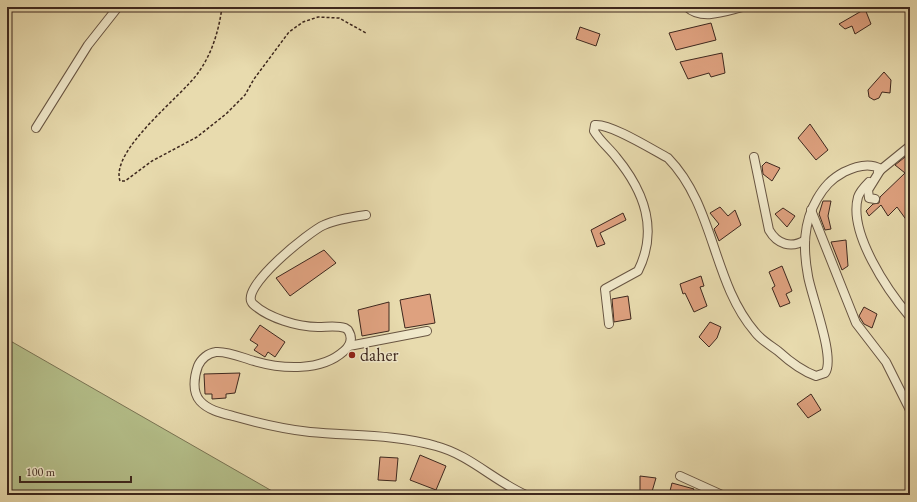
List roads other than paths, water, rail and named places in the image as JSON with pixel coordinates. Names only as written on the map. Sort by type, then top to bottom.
[{"type":"street","points":[[36,128],[88,45],[118,7]]},
{"type":"street","points":[[687,7],[697,13],[705,14],[743,7]]},
{"type":"street","points":[[609,324],[605,289],[638,271],[646,249],[649,228],[647,214],[638,191],[616,156],[594,131],[595,125],[605,126],[619,132],[668,158],[673,163],[691,191],[723,274],[744,316],[763,340],[797,366],[816,376],[822,375],[827,370],[828,353],[808,276],[805,240],[806,224],[811,210],[823,188],[837,176],[855,167],[865,165],[872,165],[881,169]]},
{"type":"street","points":[[910,146],[881,169],[860,192],[857,207],[862,235],[870,258],[887,286],[910,316]]},
{"type":"street","points":[[754,157],[769,230],[772,235],[783,244],[788,245],[794,245],[805,240]]},
{"type":"street","points":[[875,199],[869,198],[868,190],[881,169]]},
{"type":"street","points":[[811,210],[856,323],[886,362],[910,410]]},
{"type":"street","points":[[349,346],[351,334],[345,328],[309,327],[292,324],[257,307],[251,301],[250,296],[254,288],[283,256],[312,231],[332,222],[366,215]]},
{"type":"street","points":[[427,331],[349,346],[334,358],[306,366],[272,366],[230,354],[217,352],[209,354],[198,367],[195,381],[195,391],[201,402],[208,407],[249,421],[310,432],[401,439],[435,445],[453,452],[526,495]]},
{"type":"street","points":[[680,476],[722,495]]},
{"type":"place","name":"daher","points":[[352,355]]}]
